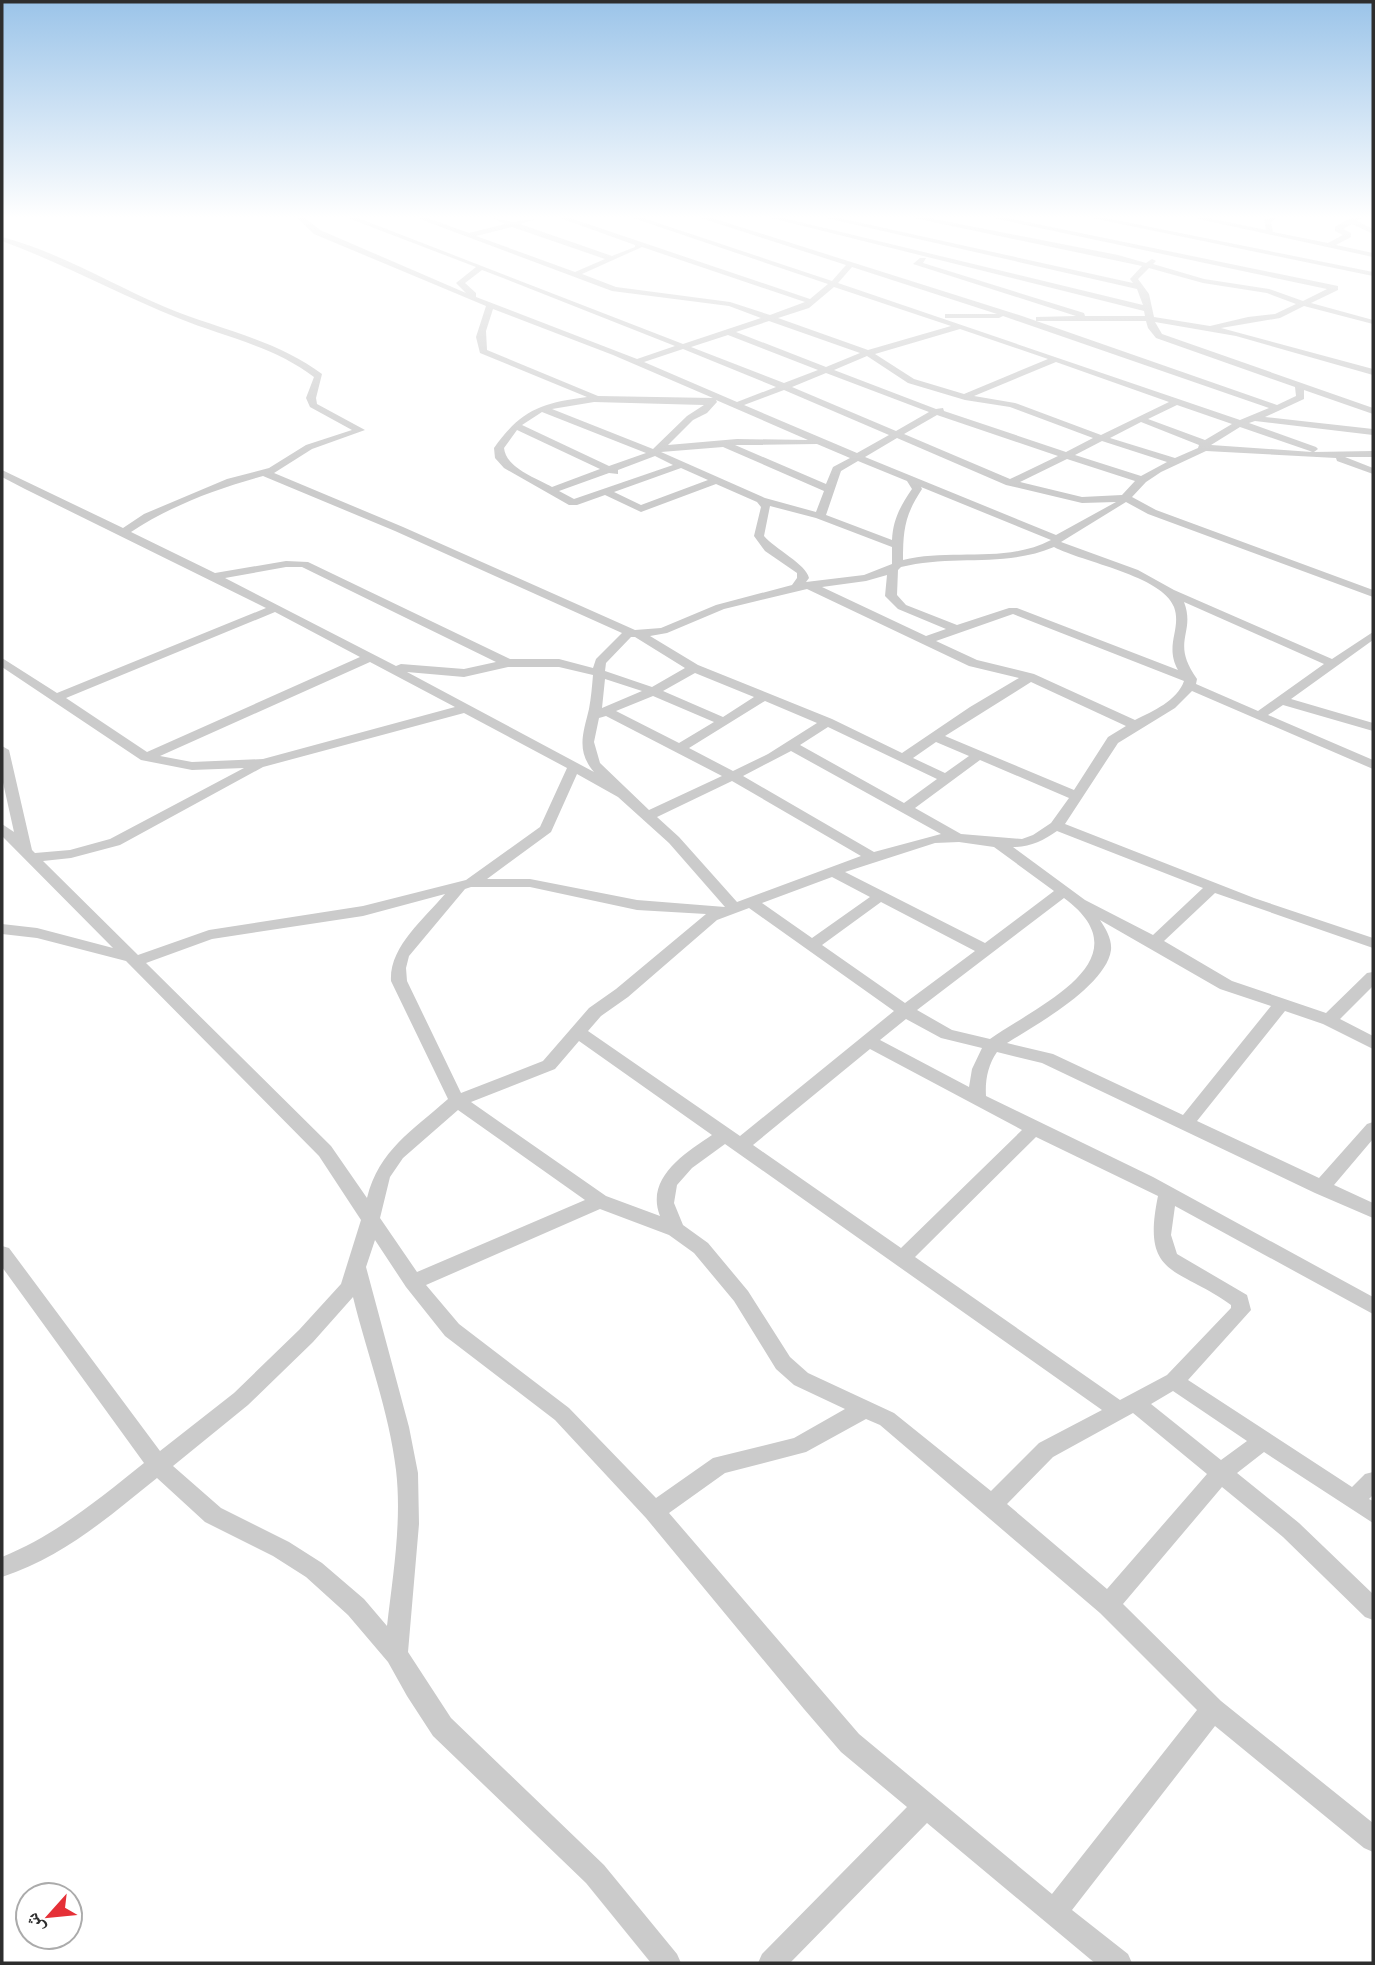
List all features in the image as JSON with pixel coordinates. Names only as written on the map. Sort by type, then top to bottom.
[{"type":"street","points":[[126,531],[148,516],[216,486],[281,467],[309,447],[359,430],[313,405],[311,398],[320,379],[316,372],[274,350],[166,310]]},
{"type":"street","points":[[490,310],[483,321],[483,351],[597,398]]},
{"type":"street","points":[[507,310],[1056,541],[1082,556],[1144,577],[1173,593],[1332,663]]},
{"type":"street","points":[[588,310],[785,387],[1010,483],[1082,500],[1126,498],[1152,512],[1373,594]]},
{"type":"street","points":[[744,310],[868,353],[911,381],[965,397],[1012,405],[1101,438],[1174,461]]},
{"type":"street","points":[[636,362],[793,310]]},
{"type":"street","points":[[912,310],[1373,471]]},
{"type":"street","points":[[996,310],[1279,408]]},
{"type":"street","points":[[1063,310],[1090,318]]},
{"type":"street","points":[[1132,310],[1212,328],[1373,372]]},
{"type":"street","points":[[1148,310],[1155,332],[1172,342],[1373,411]]},
{"type":"street","points":[[1212,328],[1248,319],[1277,316],[1290,310]]},
{"type":"street","points":[[1328,310],[1373,322]]},
{"type":"street","points":[[922,313],[1090,318],[1149,314]]},
{"type":"street","points":[[735,406],[868,353],[960,326]]},
{"type":"street","points":[[729,332],[936,412],[1142,481]]},
{"type":"street","points":[[820,516],[837,469],[965,397],[1055,359]]},
{"type":"street","points":[[729,909],[704,872],[631,797],[608,780],[594,764],[587,743],[599,714],[600,662],[633,633],[663,631],[720,607],[801,586],[866,578],[927,557],[1017,555],[1044,549],[1104,514],[1126,498],[1142,481],[1174,461],[1242,424],[1301,397],[1298,385]]},
{"type":"street","points":[[681,465],[573,503],[508,466],[500,458],[499,448],[520,419],[542,409],[572,401],[597,398],[673,403],[714,399]]},
{"type":"street","points":[[658,451],[690,418],[704,411],[714,399]]},
{"type":"street","points":[[1010,483],[1177,401]]},
{"type":"street","points":[[542,409],[658,451],[681,465],[761,500],[820,516],[897,545]]},
{"type":"street","points":[[1140,419],[1201,447],[1329,455],[1373,454]]},
{"type":"street","points":[[1256,419],[1373,432]]},
{"type":"street","points":[[515,425],[637,482]]},
{"type":"street","points":[[550,491],[658,451],[720,443],[823,443]]},
{"type":"street","points":[[720,443],[829,489]]},
{"type":"street","points":[[263,472],[633,633],[694,668],[827,722],[945,778]]},
{"type":"street","points":[[2,473],[126,531],[165,555],[214,576],[391,667],[631,797]]},
{"type":"street","points":[[911,479],[915,485],[915,495],[904,509],[891,596],[894,602],[956,629]]},
{"type":"street","points":[[608,492],[641,509],[715,481]]},
{"type":"street","points":[[761,500],[766,507],[766,515],[759,536],[769,549],[802,572],[801,586]]},
{"type":"street","points":[[214,576],[286,564],[304,564],[508,663]]},
{"type":"street","points":[[801,586],[986,668],[1030,677],[1135,725]]},
{"type":"street","points":[[1359,588],[1373,588]]},
{"type":"street","points":[[1173,593],[1180,602],[1182,615],[1175,649],[1190,683]]},
{"type":"street","points":[[58,696],[275,608]]},
{"type":"street","points":[[924,641],[1013,610],[1190,683],[1373,765]]},
{"type":"street","points":[[1259,716],[1372,636]]},
{"type":"street","points":[[146,757],[371,657]]},
{"type":"street","points":[[2,662],[58,696],[146,757],[208,766],[262,763],[467,708]]},
{"type":"street","points":[[391,667],[464,673],[508,663],[559,663],[653,691],[722,721]]},
{"type":"street","points":[[599,714],[653,691],[694,668]]},
{"type":"street","points":[[905,757],[974,710],[1030,677]]},
{"type":"street","points":[[2,1567],[42,1551],[87,1521],[241,1399],[306,1336],[349,1288],[382,1175],[397,1153],[457,1101],[549,1065],[595,1012],[622,993],[712,917],[729,909],[872,857],[934,839],[959,838],[1023,843],[1038,838],[1056,826],[1114,740],[1135,725],[1149,720],[1190,683]]},
{"type":"street","points":[[679,749],[763,697]]},
{"type":"street","points":[[1280,700],[1373,727]]},
{"type":"street","points":[[599,714],[731,775],[872,857]]},
{"type":"street","points":[[648,816],[731,775],[764,762],[827,722]]},
{"type":"street","points":[[936,737],[1076,796]]},
{"type":"street","points":[[791,746],[959,838]]},
{"type":"street","points":[[2,750],[29,853]]},
{"type":"street","points":[[905,809],[978,755]]},
{"type":"street","points":[[29,853],[71,854],[115,842],[262,763]]},
{"type":"street","points":[[574,767],[546,830],[465,884],[402,955],[398,968],[399,981],[457,1101],[600,1201],[676,1230],[701,1248],[741,1296],[783,1363],[802,1379],[826,1392],[887,1419],[1108,1605],[1213,1709],[1373,1839]]},
{"type":"street","points":[[1056,826],[1213,887],[1373,943]]},
{"type":"street","points":[[2,828],[326,1151],[413,1282],[452,1330],[481,1354],[531,1388],[562,1415],[654,1511],[850,1743],[1119,1963]]},
{"type":"street","points":[[998,843],[1080,903],[1154,942],[1226,985],[1329,1020],[1373,1043]]},
{"type":"street","points":[[833,872],[986,950]]},
{"type":"street","points":[[2,929],[37,933],[135,959],[209,934],[363,911],[465,884],[530,883],[637,905],[729,909]]},
{"type":"street","points":[[1154,942],[1213,887]]},
{"type":"street","points":[[676,1230],[664,1203],[666,1188],[674,1174],[734,1139],[869,1041],[1063,892]]},
{"type":"street","points":[[811,946],[880,896]]},
{"type":"street","points":[[750,902],[905,1011],[947,1034],[1047,1058],[1373,1211]]},
{"type":"street","points":[[977,1096],[978,1073],[993,1045],[1073,990],[1098,966],[1103,951],[1101,937],[1095,921],[1080,903]]},
{"type":"street","points":[[1329,1020],[1373,977]]},
{"type":"street","points":[[1186,1123],[1282,1003]]},
{"type":"street","points":[[578,1032],[734,1139],[901,1259],[1126,1406],[1222,1473],[1291,1530],[1373,1609]]},
{"type":"street","points":[[869,1041],[1034,1128],[1168,1193],[1373,1306]]},
{"type":"street","points":[[901,1259],[1034,1128]]},
{"type":"street","points":[[1321,1188],[1373,1128]]},
{"type":"street","points":[[992,1505],[1046,1450],[1174,1381],[1241,1310],[1240,1301],[1170,1258],[1163,1250],[1161,1240],[1168,1193]]},
{"type":"street","points":[[413,1282],[600,1201]]},
{"type":"street","points":[[2,1253],[158,1465],[213,1515],[281,1549],[314,1570],[356,1607],[396,1654],[442,1727],[595,1874],[668,1963]]},
{"type":"street","points":[[357,1265],[367,1319],[404,1450],[409,1490],[396,1654]]},
{"type":"street","points":[[1174,1381],[1373,1513]]},
{"type":"street","points":[[654,1511],[720,1465],[799,1446],[866,1408]]},
{"type":"street","points":[[1108,1605],[1222,1473],[1264,1440]]},
{"type":"street","points":[[1353,1500],[1373,1481]]},
{"type":"street","points":[[1054,1912],[1213,1709]]},
{"type":"street","points":[[771,1963],[926,1806]]}]
